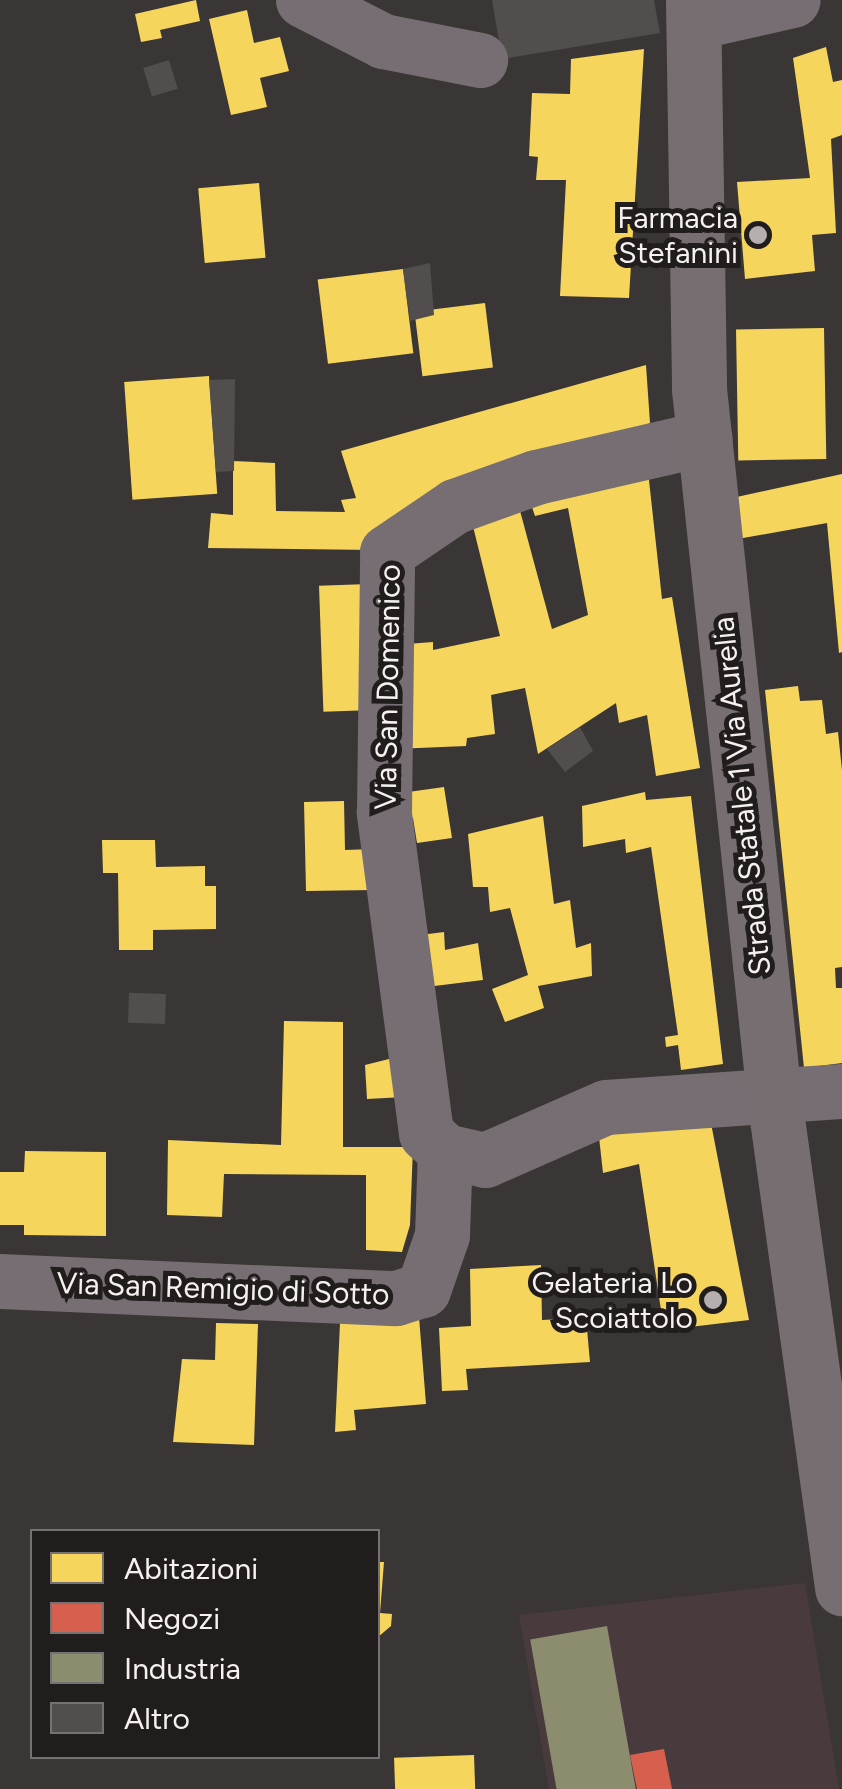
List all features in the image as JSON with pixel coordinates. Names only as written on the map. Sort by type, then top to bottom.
[{"type":"main road","name":"Strada Statale 1 Via Aurelia","points":[[694,11],[705,438],[774,1096],[842,1588]]},
{"type":"street","points":[[302,0],[384,42],[480,60]]},
{"type":"street","points":[[694,11],[792,0]]},
{"type":"street","name":"Via San Domenico","points":[[445,1151],[426,1133],[384,812],[387,552],[455,506],[520,483],[705,438]]},
{"type":"street","points":[[445,1151],[485,1160],[606,1107],[842,1090]]},
{"type":"street","name":"Via San Remigio di Sotto","points":[[0,1281],[396,1298],[423,1290],[442,1235],[445,1151]]},
{"type":"shaded area","points":[[805,1583],[839,1789],[549,1789],[519,1615]]},
{"type":"building: Abitazioni","points":[[196,0],[200,21],[160,30],[162,38],[141,42],[135,14]]},
{"type":"building: Abitazioni","points":[[247,10],[254,43],[280,37],[289,71],[260,78],[267,107],[231,115],[209,19]]},
{"type":"building: Abitazioni","points":[[826,47],[833,82],[842,80],[842,135],[831,139],[836,233],[812,235],[815,271],[745,279],[737,182],[810,178],[793,58]]},
{"type":"building: Abitazioni","points":[[644,49],[629,298],[560,296],[566,180],[536,180],[538,157],[529,156],[532,93],[570,94],[571,59]]},
{"type":"building: Abitazioni","points":[[259,183],[266,258],[205,263],[198,188]]},
{"type":"building: Abitazioni","points":[[403,269],[413,353],[328,364],[318,279]]},
{"type":"building: Abitazioni","points":[[485,303],[493,368],[422,376],[415,312]]},
{"type":"building: Abitazioni","points":[[824,328],[826,459],[738,461],[736,330]]},
{"type":"building: Abitazioni","points":[[646,365],[650,423],[375,550],[208,548],[211,513],[233,515],[233,461],[275,463],[276,511],[345,512],[341,500],[356,498],[341,451]]},
{"type":"building: Abitazioni","points":[[209,376],[217,494],[132,500],[124,382]]},
{"type":"building: Abitazioni","points":[[648,471],[662,599],[672,597],[700,768],[656,776],[647,715],[619,723],[616,703],[538,754],[525,688],[491,695],[495,734],[467,738],[466,746],[394,749],[394,645],[433,642],[433,650],[500,636],[469,510],[516,496],[552,629],[588,615],[568,508],[535,516],[526,489]]},
{"type":"building: Abitazioni","points":[[842,474],[839,653],[827,523],[732,540],[723,500]]},
{"type":"building: Abitazioni","points":[[369,584],[373,710],[323,712],[319,586]]},
{"type":"building: Abitazioni","points":[[798,686],[800,701],[822,700],[826,734],[838,732],[842,770],[842,967],[835,968],[836,988],[842,988],[842,1063],[804,1068],[765,690]]},
{"type":"building: Abitazioni","points":[[444,787],[452,838],[417,843],[413,818],[395,820],[394,794]]},
{"type":"building: Abitazioni","points":[[645,792],[646,800],[691,796],[723,1064],[681,1070],[678,1045],[666,1047],[665,1037],[678,1035],[651,847],[626,853],[625,839],[583,847],[582,806]]},
{"type":"building: Abitazioni","points":[[344,801],[345,850],[373,849],[373,890],[306,891],[304,802]]},
{"type":"building: Abitazioni","points":[[543,816],[554,904],[570,900],[576,948],[591,943],[592,976],[538,986],[544,1008],[505,1022],[492,989],[528,975],[510,908],[490,912],[488,887],[473,887],[468,834]]},
{"type":"building: Abitazioni","points":[[102,840],[155,840],[156,867],[205,866],[205,886],[216,886],[216,929],[153,930],[153,950],[119,950],[118,873],[103,873]]},
{"type":"building: Abitazioni","points":[[444,932],[445,950],[478,943],[483,980],[410,989],[405,937]]},
{"type":"building: Abitazioni","points":[[284,1021],[343,1022],[343,1147],[413,1147],[410,1225],[402,1252],[366,1250],[366,1175],[224,1174],[222,1217],[167,1215],[168,1140],[281,1145]]},
{"type":"building: Abitazioni","points":[[401,1056],[404,1097],[367,1099],[365,1065]]},
{"type":"building: Abitazioni","points":[[710,1118],[749,1320],[664,1330],[639,1164],[603,1173],[598,1128]]},
{"type":"building: Abitazioni","points":[[25,1151],[106,1152],[106,1236],[24,1235],[24,1225],[0,1225],[0,1172],[24,1172]]},
{"type":"building: Abitazioni","points":[[541,1265],[542,1320],[586,1318],[590,1362],[466,1369],[468,1390],[442,1391],[439,1328],[471,1326],[470,1269]]},
{"type":"building: Abitazioni","points":[[419,1317],[426,1404],[354,1410],[356,1430],[335,1432],[340,1323]]},
{"type":"building: Abitazioni","points":[[216,1323],[258,1324],[254,1445],[173,1442],[182,1359],[215,1360]]},
{"type":"building: Abitazioni","points":[[380,1562],[384,1562],[380,1613]]},
{"type":"building: Abitazioni","points":[[380,1613],[392,1614],[391,1626],[380,1635]]},
{"type":"building: Abitazioni","points":[[474,1755],[475,1789],[395,1789],[394,1758]]},
{"type":"building: Negozi","points":[[664,1749],[672,1789],[637,1789],[630,1755]]},
{"type":"building: Industria","points":[[607,1626],[636,1789],[557,1789],[530,1640]]},
{"type":"building: Altro","points":[[492,0],[654,0],[660,33],[502,59]]},
{"type":"building: Altro","points":[[169,60],[178,89],[152,97],[143,68]]},
{"type":"building: Altro","points":[[430,263],[434,315],[410,321],[403,269]]},
{"type":"building: Altro","points":[[235,379],[234,471],[216,472],[209,380]]},
{"type":"building: Altro","points":[[580,727],[593,751],[565,772],[547,749]]},
{"type":"building: Altro","points":[[129,993],[166,994],[165,1024],[128,1023]]},
{"type":"place","name":"Farmacia Stefanini","points":[[758,235]]},
{"type":"place","name":"Gelateria Lo Scoiattolo","points":[[713,1300]]}]
